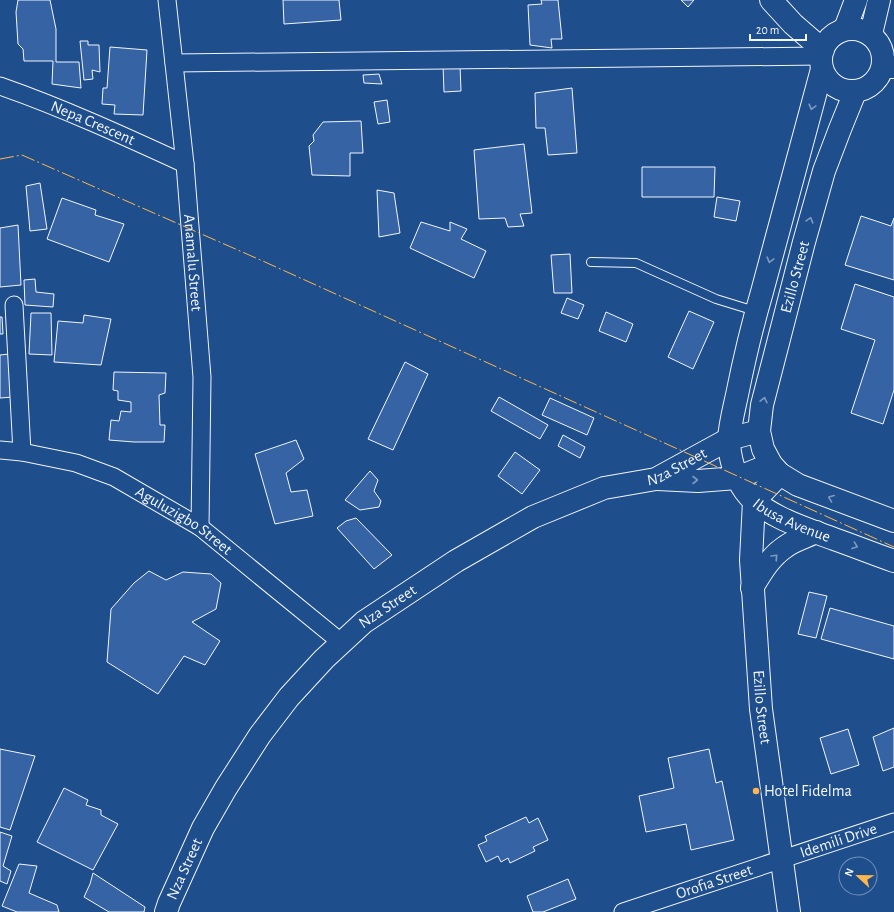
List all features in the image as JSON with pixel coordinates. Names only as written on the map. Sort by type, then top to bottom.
[{"type":"main road","points":[[771,0],[822,58],[826,77],[831,84],[838,89],[855,92],[864,89],[873,84],[889,67],[878,41],[871,34],[854,28],[845,29],[836,33],[828,41],[822,58]]},
{"type":"main road","points":[[845,29],[856,0]]},
{"type":"main road","points":[[871,34],[879,0]]},
{"type":"main road","name":"Ezillo Street","points":[[729,439],[744,360],[822,58]]},
{"type":"main road","name":"Ezillo Street","points":[[775,469],[763,448],[759,431],[762,404],[824,171],[855,92]]},
{"type":"main road","name":"Nza Street","points":[[166,912],[203,828],[226,788],[260,735],[289,697],[324,659],[364,622],[456,561],[533,517],[604,488],[656,479],[729,439],[759,431]]},
{"type":"main road","name":"Ibusa Avenue","points":[[729,439],[730,453],[737,478],[745,491],[754,501],[775,515],[894,561]]},
{"type":"main road","points":[[656,479],[698,481],[737,478],[775,469]]},
{"type":"main road","points":[[754,501],[775,469]]},
{"type":"main road","name":"Ibusa Avenue","points":[[775,469],[798,485],[894,521]]},
{"type":"main road","name":"Ezillo Street","points":[[754,501],[751,560],[761,709],[789,912]]},
{"type":"main road","points":[[752,588],[764,568],[777,553],[785,546],[816,532]]},
{"type":"street","name":"Anamalu Street","points":[[167,0],[184,164],[202,377],[200,527]]},
{"type":"street","points":[[174,63],[822,58]]},
{"type":"street","name":"Nepa Crescent","points":[[0,86],[29,96],[104,127],[184,164]]},
{"type":"street","points":[[14,305],[22,452]]},
{"type":"street","name":"Aguluzigbo Street","points":[[0,450],[22,452],[76,463],[114,477],[200,527],[342,643]]},
{"type":"street","name":"Idemili Drive","points":[[782,859],[894,822]]},
{"type":"street","name":"Orofia Street","points":[[623,912],[782,859]]},
{"type":"lane","points":[[591,262],[636,263],[716,299],[756,311]]},
{"type":"building","points":[[18,0],[50,0],[56,29],[56,62],[79,62],[81,88],[52,84],[53,61],[24,61],[23,49],[18,44],[16,12]]},
{"type":"building","points":[[283,0],[339,0],[341,20],[284,24]]},
{"type":"building","points":[[541,0],[558,0],[562,39],[551,39],[552,48],[530,45],[528,5],[542,4]]},
{"type":"building","points":[[681,0],[694,0],[688,7]]},
{"type":"building","points":[[80,41],[88,41],[88,45],[99,45],[100,72],[92,70],[93,79],[84,80]]},
{"type":"building","points":[[110,47],[147,50],[143,115],[114,114],[115,105],[102,104],[103,88],[107,88]]},
{"type":"building","points":[[443,65],[460,65],[461,91],[444,92]]},
{"type":"building","points":[[379,74],[382,84],[364,83],[363,75]]},
{"type":"building","points":[[572,88],[577,153],[548,155],[545,128],[536,128],[535,93]]},
{"type":"building","points":[[387,100],[390,122],[378,124],[374,102]]},
{"type":"building","points":[[361,121],[363,153],[350,153],[350,176],[312,175],[309,146],[314,141],[313,135],[323,122]]},
{"type":"building","points":[[524,144],[532,213],[520,214],[524,226],[508,227],[505,218],[479,219],[474,150]]},
{"type":"building","points":[[642,167],[715,167],[714,197],[642,197]]},
{"type":"building","points":[[40,183],[47,229],[30,231],[26,186]]},
{"type":"building","points":[[377,190],[394,193],[400,233],[379,237]]},
{"type":"building","points":[[717,197],[740,201],[736,221],[714,217]]},
{"type":"building","points":[[62,198],[96,210],[95,215],[124,224],[109,262],[47,239]]},
{"type":"building","points":[[861,216],[891,226],[894,218],[894,280],[845,265]]},
{"type":"building","points":[[421,222],[450,231],[450,222],[467,229],[461,239],[486,251],[474,278],[410,248]]},
{"type":"building","points":[[18,225],[21,285],[0,287],[0,228]]},
{"type":"building","points":[[570,254],[572,293],[554,293],[551,255]]},
{"type":"building","points":[[35,279],[36,292],[54,294],[53,307],[25,305],[24,280]]},
{"type":"building","points":[[855,284],[894,297],[894,390],[883,424],[851,413],[875,340],[841,329]]},
{"type":"building","points":[[567,298],[584,305],[578,319],[561,313]]},
{"type":"building","points":[[689,311],[714,322],[693,369],[668,357]]},
{"type":"building","points":[[606,312],[633,324],[626,342],[599,331]]},
{"type":"building","points":[[31,313],[51,313],[52,355],[29,354]]},
{"type":"building","points":[[84,315],[111,319],[101,365],[54,362],[58,321],[83,323]]},
{"type":"building","points":[[0,317],[2,317],[3,334],[0,334]]},
{"type":"building","points":[[9,354],[13,397],[0,398],[0,355]]},
{"type":"building","points":[[405,362],[428,374],[393,450],[368,439]]},
{"type":"building","points":[[114,372],[166,373],[165,393],[159,395],[160,425],[165,425],[164,442],[109,440],[111,420],[119,421],[121,411],[131,412],[131,402],[118,400],[118,391],[113,390]]},
{"type":"building","points":[[499,397],[548,425],[540,439],[491,411]]},
{"type":"building","points":[[550,398],[594,418],[587,435],[542,415]]},
{"type":"building","points":[[563,435],[585,447],[580,458],[558,446]]},
{"type":"building","points":[[296,440],[304,459],[286,473],[291,492],[307,490],[313,516],[275,524],[255,454]]},
{"type":"building","points":[[515,452],[540,470],[522,494],[498,476]]},
{"type":"building","points":[[370,471],[378,480],[374,491],[381,501],[379,507],[360,510],[345,500]]},
{"type":"building","points":[[356,518],[392,555],[374,569],[337,528],[346,521]]},
{"type":"building","points":[[149,571],[166,580],[183,572],[211,574],[221,583],[216,609],[192,622],[220,641],[205,665],[184,656],[158,694],[107,662],[111,609],[134,583]]},
{"type":"building","points":[[809,592],[827,596],[816,638],[798,634]]},
{"type":"building","points":[[830,608],[894,626],[894,659],[821,639]]},
{"type":"building","points":[[894,728],[894,767],[883,771],[873,737]]},
{"type":"building","points":[[848,729],[859,765],[831,774],[820,738]]},
{"type":"building","points":[[0,749],[35,756],[10,830],[0,827]]},
{"type":"building","points":[[709,749],[716,783],[722,781],[734,840],[691,850],[686,824],[646,832],[639,796],[674,788],[668,758]]},
{"type":"building","points":[[64,788],[88,800],[86,805],[101,810],[101,815],[118,824],[93,870],[37,842]]},
{"type":"building","points":[[526,817],[529,823],[538,818],[548,840],[533,847],[535,851],[510,863],[508,858],[501,862],[498,856],[486,862],[478,845],[487,841],[485,836]]},
{"type":"building","points":[[0,832],[12,836],[3,866],[11,871],[7,884],[0,881]]},
{"type":"building","points":[[19,864],[37,866],[29,893],[57,905],[59,912],[17,912],[2,906]]},
{"type":"building","points":[[93,873],[145,907],[144,912],[109,912],[84,897]]},
{"type":"building","points":[[568,879],[576,899],[543,912],[533,912],[527,896]]},
{"type":"power","points":[[0,159],[22,155],[265,262],[894,547]]},
{"type":"place","name":"Hotel Fidelma","points":[[756,791]]}]
